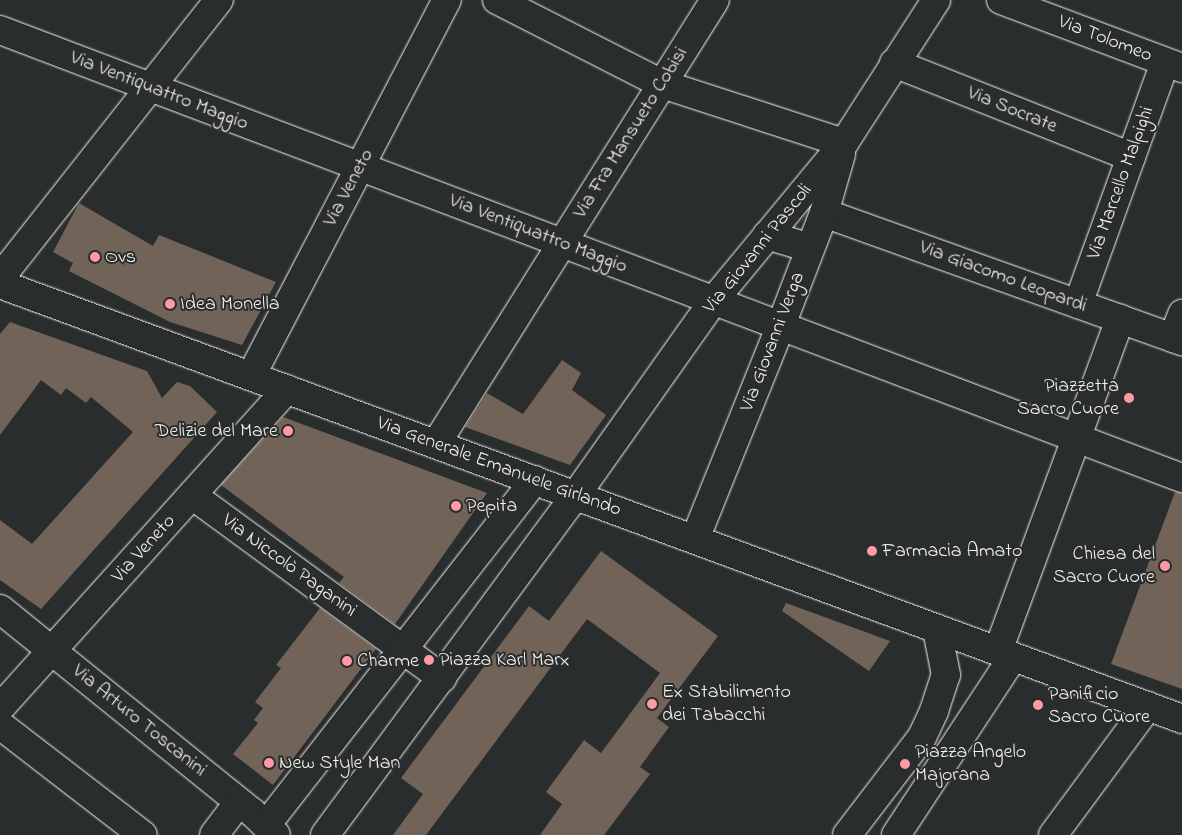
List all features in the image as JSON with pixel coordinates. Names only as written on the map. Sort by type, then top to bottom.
[{"type":"street","points":[[0,278],[219,0]]},
{"type":"street","name":"Via Veneto","points":[[251,376],[447,0]]},
{"type":"street","points":[[498,0],[662,84],[844,143]]},
{"type":"street","name":"Via Fra Mansueto Cobisi","points":[[436,444],[561,242],[715,0]]},
{"type":"street","name":"Via Giovanni Pascoli","points":[[325,835],[576,495],[714,300],[844,143],[936,0]]},
{"type":"street","name":"Via Tolomeo","points":[[1001,0],[1174,65]]},
{"type":"street","name":"Via Ventiquattro Maggio","points":[[0,30],[1182,478]]},
{"type":"street","name":"Via Socrate","points":[[894,63],[1131,158]]},
{"type":"street","name":"Via Marcello Malpighi","points":[[1078,304],[1131,158],[1174,65]]},
{"type":"street","name":"Via Giovanni Verga","points":[[695,539],[824,213],[844,143]]},
{"type":"street","name":"Via Giacomo Leopardi","points":[[824,213],[1120,319],[1179,331]]},
{"type":"street","points":[[766,235],[810,248]]},
{"type":"street","name":"Via Generale Emanuele Girlando","points":[[0,284],[1182,719]]},
{"type":"street","points":[[896,835],[1006,654],[1076,438],[1120,319]]},
{"type":"street","name":"Via Veneto","points":[[0,708],[287,389]]},
{"type":"street","points":[[272,830],[395,643],[535,480]]},
{"type":"street","name":"Via Niccolò Paganini","points":[[192,495],[442,678]]},
{"type":"street","name":"Via Arturo Toscanini","points":[[0,609],[272,830]]},
{"type":"street","points":[[847,835],[922,737],[934,711],[946,675],[937,629]]},
{"type":"street","points":[[1053,835],[1148,706]]},
{"type":"street","points":[[0,725],[143,835]]},
{"type":"street","points":[[214,835],[239,802]]},
{"type":"building","points":[[79,203],[153,246],[159,235],[276,282],[242,345],[170,322],[69,271],[73,263],[53,252]]},
{"type":"building","points":[[10,322],[147,371],[162,398],[177,382],[190,386],[217,412],[41,609],[0,580],[0,520],[32,544],[133,432],[91,397],[86,403],[66,388],[61,395],[41,380],[0,435],[0,334]]},
{"type":"building","points":[[562,360],[581,373],[572,390],[606,415],[570,465],[465,427],[487,393],[523,414]]},
{"type":"building","points":[[283,417],[487,493],[395,624],[339,583],[344,577],[221,485]]},
{"type":"building","name":"Chiesa del Sacro Cuore","points":[[1175,492],[1182,493],[1182,689],[1111,664]]},
{"type":"building","points":[[601,551],[718,636],[657,718],[669,727],[640,767],[650,774],[604,835],[540,835],[562,804],[546,792],[584,740],[601,753],[660,673],[587,619],[426,835],[393,835],[423,794],[401,778],[529,606],[549,621]]},
{"type":"building","points":[[786,603],[890,641],[869,671],[782,611]]},
{"type":"building","points":[[320,608],[376,649],[273,785],[233,754],[258,723],[254,720],[263,708],[255,702],[281,668],[276,665]]},
{"type":"place","name":"Ovs","points":[[95,257]]},
{"type":"place","name":"Idea Monella","points":[[170,304]]},
{"type":"place","name":"Piazzetta Sacro Cuore","points":[[1129,398]]},
{"type":"place","name":"Delizie del Mare","points":[[288,431]]},
{"type":"place","name":"Pepita","points":[[456,506]]},
{"type":"place","name":"Farmacia Amato","points":[[872,551]]},
{"type":"place","name":"Chiesa del Sacro Cuore","points":[[1165,566]]},
{"type":"place","name":"Piazza Karl Marx","points":[[429,660]]},
{"type":"place","name":"Charme","points":[[347,661]]},
{"type":"place","name":"Ex Stabilimento dei Tabacchi","points":[[652,704]]},
{"type":"place","name":"Panificio Sacro Cuore","points":[[1038,705]]},
{"type":"place","name":"New Style Man","points":[[269,763]]},
{"type":"place","name":"Piazza Angelo Majorana","points":[[905,764]]}]
